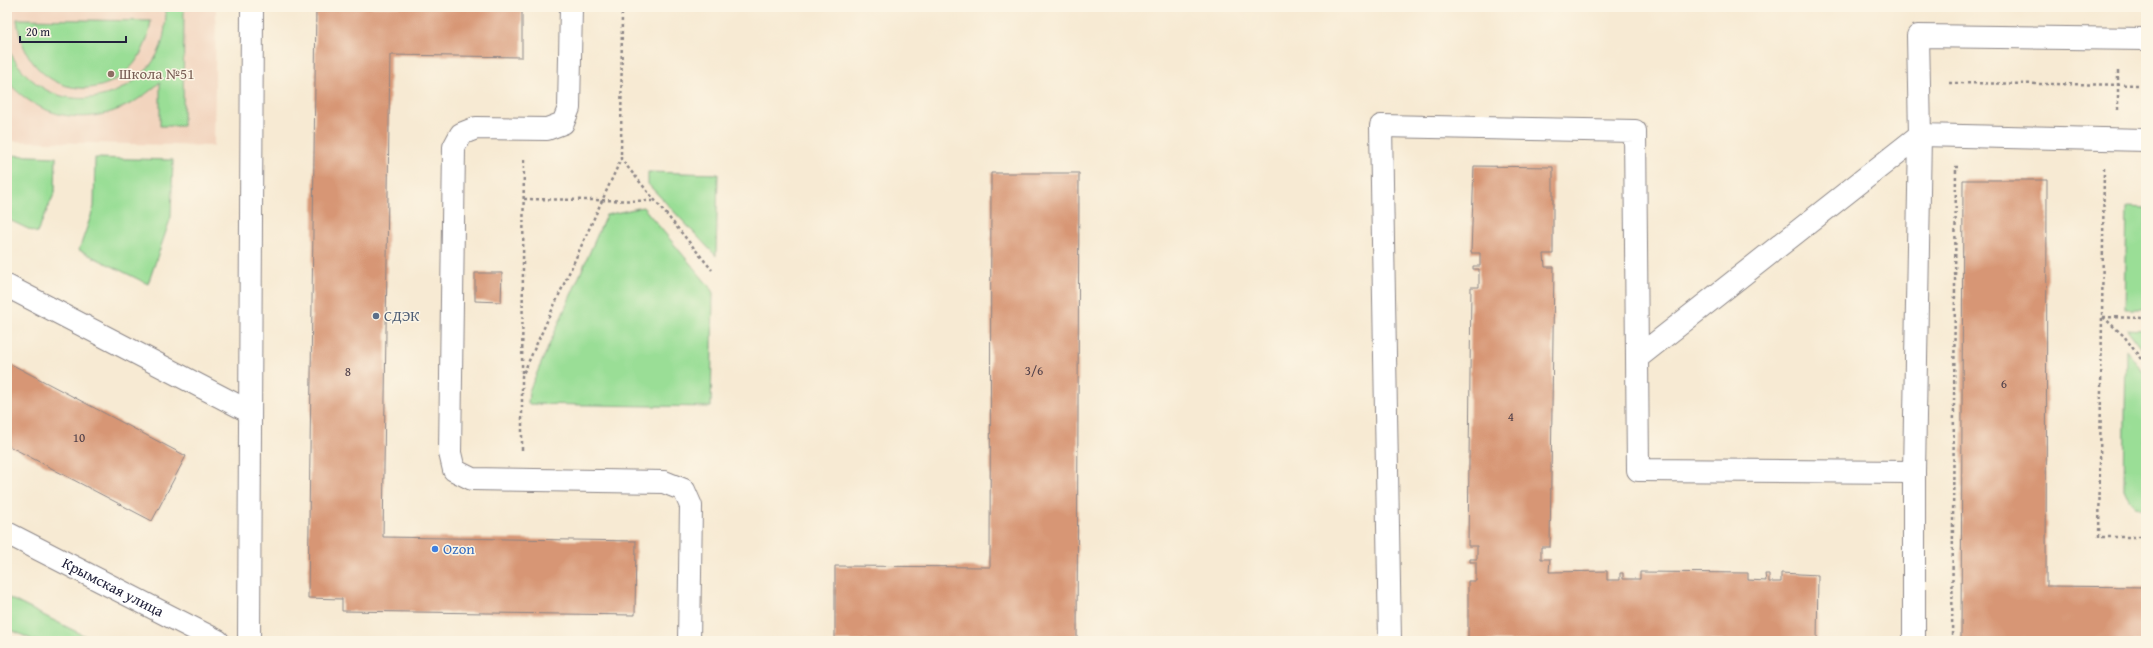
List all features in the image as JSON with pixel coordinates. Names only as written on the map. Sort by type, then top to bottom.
[{"type":"street","points":[[248,641],[252,7]]},
{"type":"street","points":[[571,7],[570,108],[563,123],[547,129],[476,128],[461,134],[454,147],[450,453],[454,470],[472,479],[664,482],[684,490],[691,506],[689,641]]},
{"type":"street","points":[[1914,641],[1914,472],[1920,135],[1918,36],[2146,39]]},
{"type":"street","points":[[1390,641],[1382,126],[1635,131],[1638,470],[1914,472]]},
{"type":"street","points":[[1637,358],[1920,135],[2146,140]]},
{"type":"street","points":[[7,286],[250,412]]},
{"type":"street","name":"Крымская улица","points":[[7,533],[218,641]]},
{"type":"path","points":[[522,376],[621,159],[622,7]]},
{"type":"path","points":[[2118,39],[2118,122],[2104,140],[2103,317],[2099,537],[2146,537]]},
{"type":"path","points":[[1919,83],[2146,85]]},
{"type":"path","points":[[521,480],[524,128]]},
{"type":"path","points":[[621,159],[712,270]]},
{"type":"path","points":[[1952,641],[1956,168],[1963,168]]},
{"type":"path","points":[[2096,170],[2111,170]]},
{"type":"path","points":[[524,200],[655,201]]},
{"type":"path","points":[[2103,317],[2146,318]]},
{"type":"path","points":[[2103,317],[2124,336],[2146,366]]},
{"type":"shaded area","name":"Школа №51","points":[[7,7],[216,7],[214,146],[7,141]]},
{"type":"green space","points":[[166,7],[184,7],[183,126],[160,126],[160,82],[142,97],[123,107],[103,114],[83,117],[63,115],[43,108],[24,97],[7,81],[7,47],[18,65],[31,79],[43,88],[59,95],[76,98],[94,98],[127,86],[141,75],[153,62],[161,46],[165,27]]},
{"type":"green space","points":[[17,19],[151,21],[142,51],[126,72],[106,84],[83,88],[60,84],[40,70],[25,49]]},
{"type":"green space","points":[[7,155],[56,157],[55,192],[37,233],[7,219]]},
{"type":"green space","points":[[95,158],[173,160],[171,217],[148,284],[79,250],[94,207]]},
{"type":"green space","points":[[648,172],[718,174],[716,256],[648,184]]},
{"type":"green space","points":[[643,207],[709,286],[713,293],[711,407],[528,404],[529,391],[606,215]]},
{"type":"green space","points":[[2127,207],[2146,208],[2146,309],[2125,309]]},
{"type":"green space","points":[[2127,329],[2146,330],[2146,354]]},
{"type":"green space","points":[[2126,349],[2146,377],[2146,510],[2135,506],[2124,489]]},
{"type":"green space","points":[[7,597],[95,641],[35,641],[7,628]]},
{"type":"building","points":[[316,7],[522,7],[522,57],[390,55],[383,537],[636,541],[635,615],[342,611],[342,599],[308,598]]},
{"type":"building","points":[[1474,166],[1553,167],[1553,254],[1544,254],[1545,267],[1554,267],[1550,547],[1541,547],[1541,559],[1550,559],[1549,572],[1607,571],[1607,580],[1620,580],[1620,573],[1623,573],[1623,579],[1640,579],[1640,572],[1748,573],[1748,580],[1766,581],[1765,574],[1769,574],[1769,582],[1781,582],[1781,573],[1818,575],[1817,641],[1468,641],[1468,581],[1476,581],[1476,562],[1470,562],[1470,559],[1477,559],[1477,546],[1468,546],[1471,287],[1479,287],[1479,269],[1473,269],[1473,266],[1480,266],[1480,253],[1471,253]]},
{"type":"building","points":[[991,173],[1079,173],[1077,641],[835,641],[835,566],[990,567]]},
{"type":"building","points":[[1963,180],[2047,180],[2046,586],[2146,587],[2146,641],[1961,641]]},
{"type":"building","points":[[475,273],[502,273],[501,302],[475,301]]},
{"type":"building","points":[[7,362],[186,456],[152,521],[7,445]]},
{"type":"place","name":"Школа №51","points":[[111,74]]},
{"type":"place","name":"СДЭК","points":[[376,316]]},
{"type":"place","name":"Ozon","points":[[435,549]]}]
